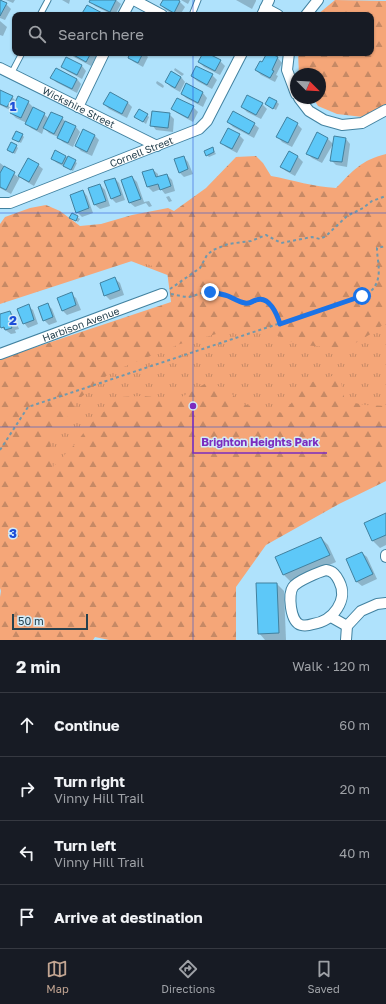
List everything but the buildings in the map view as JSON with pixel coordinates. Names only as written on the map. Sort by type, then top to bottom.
[{"type":"street","points":[[125,12],[131,0]]},
{"type":"street","points":[[134,0],[156,12]]},
{"type":"street","points":[[308,12],[318,0]]},
{"type":"street","points":[[78,107],[103,56]]},
{"type":"street","name":"Cornell Street","points":[[1,204],[10,203],[194,132],[203,126],[207,121],[238,56]]},
{"type":"street","points":[[289,56],[287,70],[290,78]]},
{"type":"street","name":"Wickshire Street","points":[[0,68],[157,146]]},
{"type":"street","points":[[304,104],[309,111],[324,120],[342,125],[362,123],[386,110]]},
{"type":"street","name":"Harbison Avenue","points":[[0,354],[162,294]]},
{"type":"street","points":[[326,570],[333,572],[342,586],[343,592],[340,603],[331,617],[320,623],[303,626],[296,622],[292,615],[291,594],[294,586],[297,583],[322,571],[326,570]]},
{"type":"street","points":[[346,640],[348,626],[361,611],[377,604],[386,603]]},
{"type":"street","points":[[331,617],[348,626]]},
{"type":"lane","points":[[42,12],[48,0]]},
{"type":"lane","points":[[193,12],[198,0]]},
{"type":"lane","points":[[11,74],[20,56]]},
{"type":"path","points":[[162,294],[200,268],[207,255],[213,250],[228,244],[251,241],[266,235],[281,242],[312,237],[320,239],[326,236],[347,216],[363,208],[372,201],[386,196]]},
{"type":"path","points":[[0,450],[28,407],[362,296],[373,289],[380,272],[377,259],[377,248],[386,246]]},
{"type":"path","points":[[162,294],[189,297],[210,292],[227,296],[245,303],[252,303],[256,300],[262,299],[268,302],[277,314],[280,324]]},
{"type":"green space","points":[[335,0],[386,1],[386,104],[363,117],[337,114],[318,106],[317,104],[326,104],[326,68],[299,68],[298,56],[374,56],[374,12],[321,12]]},
{"type":"green space","points":[[386,154],[386,322],[374,332],[347,348],[299,345],[265,330],[227,331],[180,344],[111,372],[79,399],[50,445],[53,467],[76,443],[91,423],[120,397],[142,396],[178,399],[208,382],[227,390],[243,404],[283,413],[308,383],[339,374],[345,401],[365,405],[386,406],[386,481],[339,504],[266,545],[236,587],[236,640],[109,640],[95,637],[93,640],[0,640],[0,359],[171,302],[167,271],[135,260],[0,304],[0,224],[5,217],[30,208],[46,205],[60,211],[80,226],[101,224],[132,215],[168,208],[174,211],[206,188],[236,157],[256,156],[263,163],[271,176],[312,185],[336,188],[358,167],[370,159]]},
{"type":"green space","points":[[386,204],[386,448],[0,562],[0,364],[170,308],[183,281],[110,253],[366,217]]},
{"type":"place","name":"Brighton Heights Park","points":[[193,406]]},
{"type":"route","points":[[210,292],[227,296],[245,303],[252,303],[256,300],[262,299],[268,302],[277,314],[280,324],[362,296]]}]
